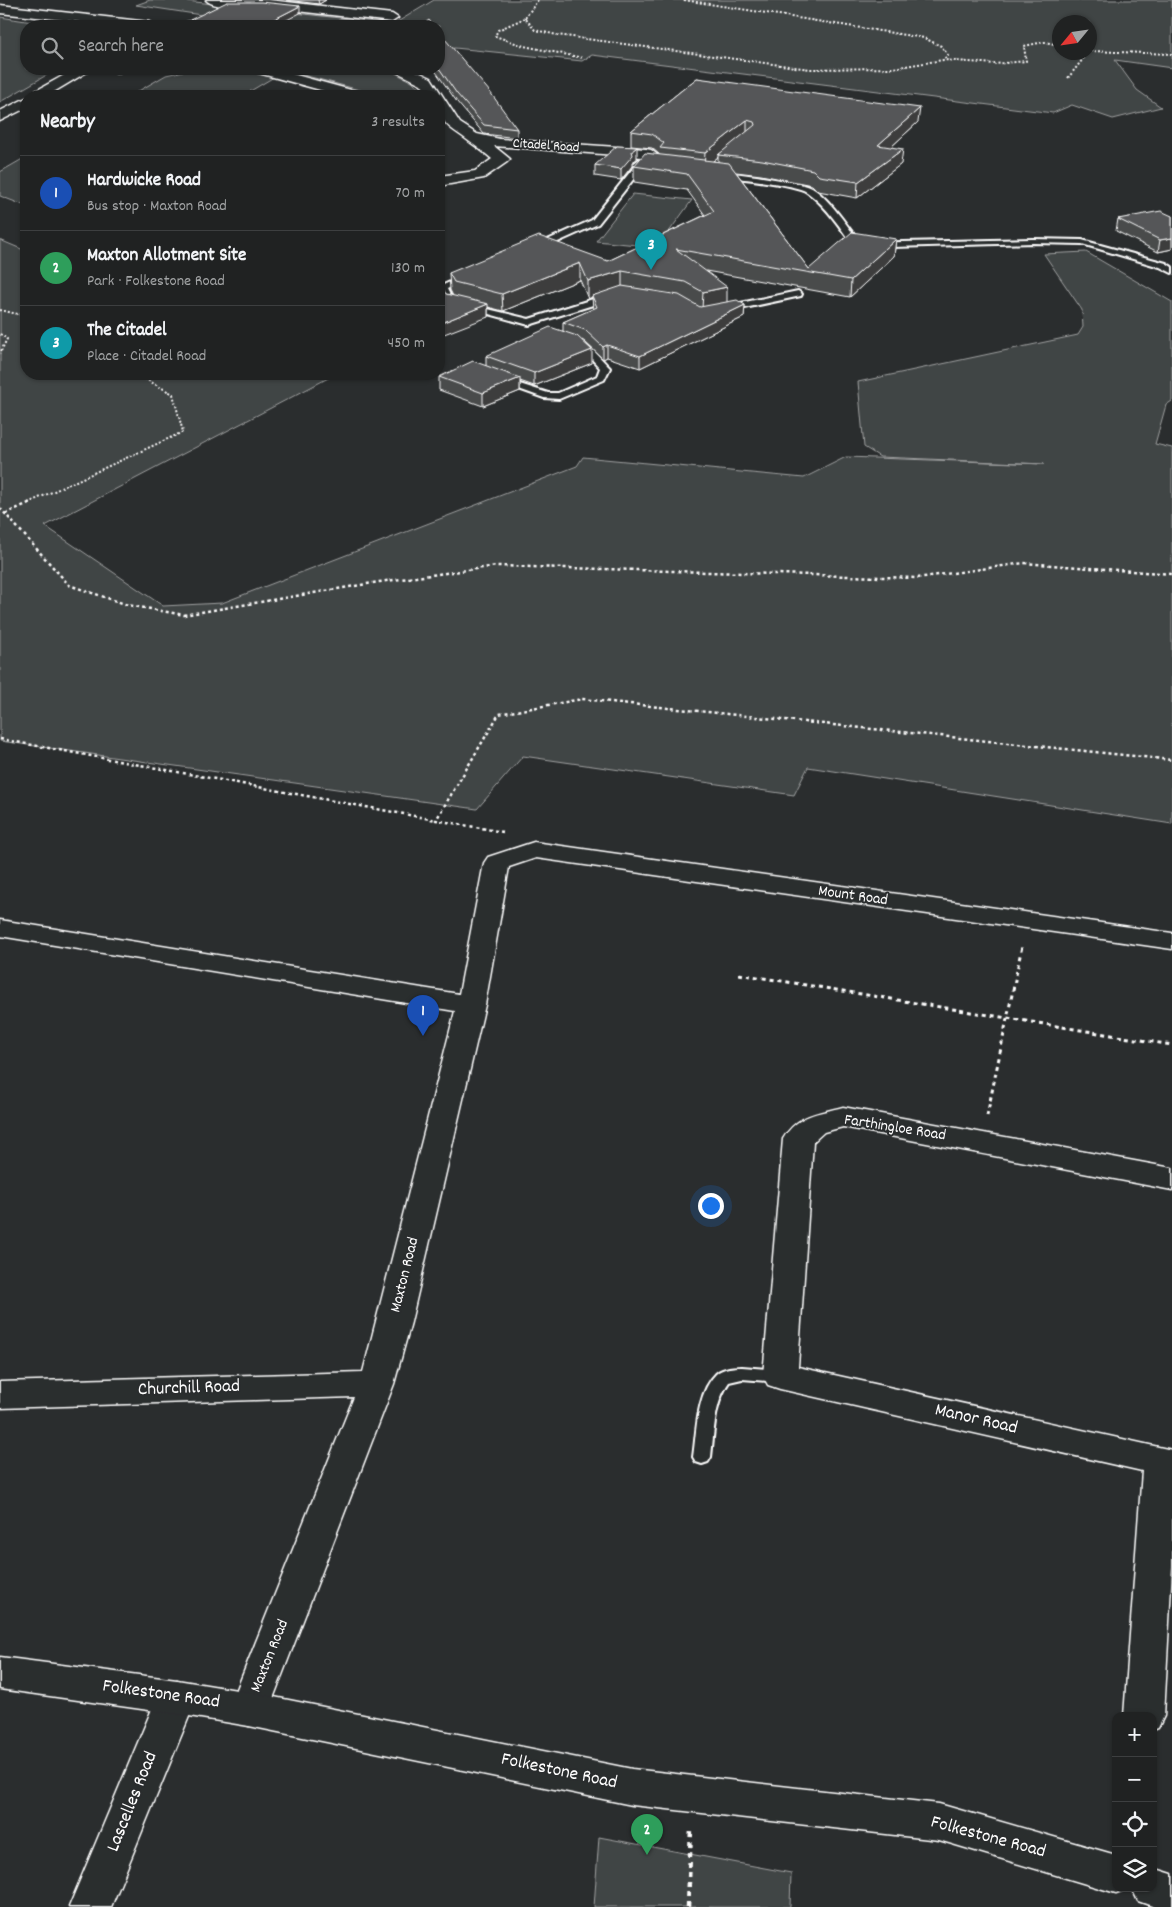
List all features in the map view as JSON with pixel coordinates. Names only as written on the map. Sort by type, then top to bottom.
[{"type":"street","points":[[212,0],[246,4],[262,3],[392,18]]},
{"type":"street","points":[[0,8],[99,20]]},
{"type":"street","points":[[47,90],[75,75]]},
{"type":"street","points":[[282,75],[336,90]]},
{"type":"street","points":[[414,75],[426,81],[432,90]]},
{"type":"street","points":[[326,90],[332,89]]},
{"type":"street","points":[[0,117],[20,105]]},
{"type":"street","name":"Citadel Road","points":[[445,110],[455,126],[472,137],[500,143],[646,153],[654,158],[641,164]]},
{"type":"street","points":[[445,123],[455,126]]},
{"type":"street","points":[[445,180],[479,175],[502,159],[472,137]]},
{"type":"street","name":"Mount Road","points":[[534,850],[1172,941]]},
{"type":"street","name":"Maxton Road","points":[[249,1709],[377,1384],[394,1322],[471,1005],[497,863],[534,850]]},
{"type":"street","points":[[0,928],[471,1005]]},
{"type":"street","name":"Farthingloe Road","points":[[780,1376],[798,1139],[813,1125],[842,1117],[1172,1179]]},
{"type":"street","name":"Manor Road","points":[[780,1376],[1166,1463]]},
{"type":"street","name":"Churchill Road","points":[[0,1395],[377,1384]]},
{"type":"street","points":[[1144,1712],[1166,1463]]},
{"type":"street","name":"Folkestone Road","points":[[0,1672],[249,1709],[632,1787],[939,1822],[1112,1873]]},
{"type":"street","name":"Lascelles Road","points":[[90,1907],[177,1697]]},
{"type":"street","points":[[1157,1888],[1172,1894]]},
{"type":"lane","points":[[530,251],[595,222],[641,164],[660,166]]},
{"type":"lane","points":[[707,172],[761,179],[809,189],[837,217],[858,246],[1082,242],[1163,264],[1172,270]]},
{"type":"lane","points":[[445,287],[477,273]]},
{"type":"lane","points":[[445,294],[450,303],[530,322],[622,293]]},
{"type":"lane","points":[[721,310],[798,294]]},
{"type":"lane","points":[[530,322],[538,331]]},
{"type":"lane","points":[[492,376],[547,396],[559,396],[601,378],[605,368],[591,353],[580,345],[563,339]]},
{"type":"lane","points":[[702,1457],[713,1392],[721,1378],[729,1374],[780,1376]]},
{"type":"path","points":[[538,0],[525,18],[498,30],[495,36],[524,46],[583,58]]},
{"type":"path","points":[[684,0],[924,38],[946,50],[948,55],[943,60]]},
{"type":"path","points":[[525,18],[535,30],[557,35],[810,69],[893,68],[943,60],[995,64],[1018,62],[1026,61],[1024,46],[1044,42],[1052,44]]},
{"type":"path","points":[[1097,51],[1147,51],[1172,54]]},
{"type":"path","points":[[1068,78],[1081,60]]},
{"type":"path","points":[[0,310],[20,315]]},
{"type":"path","points":[[0,334],[7,340],[0,352]]},
{"type":"path","points":[[5,514],[183,432],[173,394],[147,380]]},
{"type":"path","points":[[0,508],[69,585],[128,606],[184,615],[380,582],[497,566],[916,578],[1024,563],[1172,574]]},
{"type":"path","points":[[436,820],[498,714],[582,699],[1172,760]]},
{"type":"path","points":[[0,739],[530,837],[534,850]]},
{"type":"path","points":[[981,1143],[1028,921]]},
{"type":"path","points":[[739,974],[1172,1045]]},
{"type":"path","points":[[688,1907],[692,1794]]},
{"type":"shaded area","points":[[150,0],[177,0],[358,20],[234,20],[136,5]]},
{"type":"shaded area","points":[[434,0],[1172,0],[1172,68],[1115,60],[1137,90],[1161,107],[1113,119],[1072,105],[1053,113],[592,55],[582,61],[455,48],[445,49],[445,20],[401,20]]},
{"type":"shaded area","points":[[0,17],[20,20],[20,75],[47,75],[0,102]]},
{"type":"shaded area","points":[[166,75],[268,75],[274,77],[252,90],[140,90]]},
{"type":"shaded area","points":[[303,75],[399,75],[414,83],[420,90],[360,90]]},
{"type":"shaded area","points":[[20,160],[20,204],[0,196],[0,172]]},
{"type":"shaded area","points":[[633,194],[692,200],[658,247],[596,241]]},
{"type":"shaded area","points":[[0,240],[20,248],[20,380],[324,380],[45,526],[163,606],[222,603],[577,466],[583,457],[804,478],[846,457],[1044,464],[880,457],[864,447],[858,382],[1078,335],[1083,327],[1082,310],[1044,254],[1086,252],[1172,302],[1172,401],[1166,405],[1155,444],[1172,448],[1172,824],[808,767],[794,795],[523,756],[477,809],[0,741]]},
{"type":"shaded area","points":[[599,1837],[791,1873],[790,1907],[594,1907]]},
{"type":"building","points":[[227,2],[261,2],[300,6],[273,20],[190,20]]},
{"type":"building","points":[[445,39],[490,92],[517,129],[484,125],[457,94],[444,75]]},
{"type":"building","points":[[697,78],[920,108],[878,145],[903,149],[858,182],[819,176],[813,170],[762,160],[718,155],[755,125],[754,122],[747,120],[705,153],[660,148],[664,143],[652,134],[631,131]]},
{"type":"building","points":[[617,146],[637,147],[632,151],[633,155],[621,169],[595,165]]},
{"type":"building","points":[[645,153],[729,163],[809,269],[852,232],[896,239],[851,280],[676,249],[727,287],[703,292],[685,282],[622,271],[588,281],[580,263],[502,294],[454,282],[449,273],[539,236],[608,261],[714,211],[687,174],[634,166]]},
{"type":"building","points":[[1161,211],[1172,216],[1172,238],[1160,240],[1118,219]]},
{"type":"building","points":[[622,286],[679,295],[700,307],[737,300],[745,305],[640,356],[607,345],[603,347],[585,330],[563,322],[597,307],[592,296]]},
{"type":"building","points":[[445,292],[488,304],[445,322]]},
{"type":"building","points":[[550,327],[577,336],[592,350],[534,373],[486,356]]},
{"type":"building","points":[[473,361],[520,378],[483,393],[445,379],[445,374]]},
{"type":"place","name":"The Citadel","points":[[651,270]]},
{"type":"place","name":"Hardwicke Road","points":[[423,1036]]},
{"type":"place","name":"Maxton Allotment Site","points":[[647,1855]]}]
